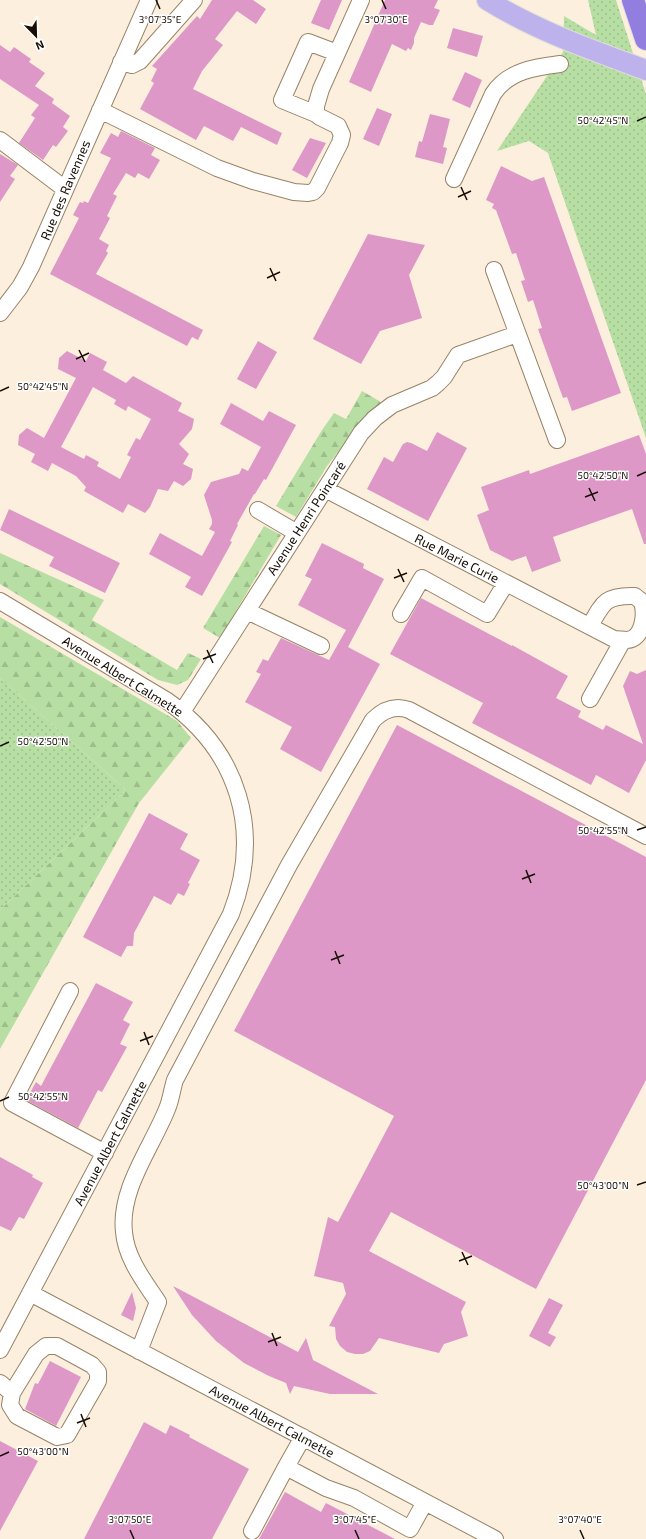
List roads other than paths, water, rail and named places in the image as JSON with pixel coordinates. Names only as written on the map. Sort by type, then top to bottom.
[{"type":"highway","points":[[634,0],[646,39]]},
{"type":"main road","points":[[487,0],[539,29],[646,70]]},
{"type":"street","name":"Rue des Ravennes","points":[[0,313],[12,300],[26,278],[149,0]]},
{"type":"street","points":[[121,62],[132,65],[140,61],[194,0]]},
{"type":"street","points":[[316,114],[318,96],[361,0]]},
{"type":"street","points":[[100,110],[217,168],[253,181],[303,194],[313,192],[317,188],[341,139],[341,130],[338,126],[316,114],[282,100],[308,42],[337,53]]},
{"type":"street","points":[[454,179],[498,86],[510,77],[524,71],[560,64]]},
{"type":"street","points":[[0,140],[65,189]]},
{"type":"street","points":[[494,270],[557,440]]},
{"type":"street","name":"Avenue Henri Poincaré","points":[[182,712],[325,489],[369,424],[392,405],[432,388],[444,378],[458,355],[517,334]]},
{"type":"street","name":"Rue Marie Curie","points":[[325,489],[614,639],[623,640]]},
{"type":"street","points":[[258,510],[297,533]]},
{"type":"street","points":[[401,614],[422,578],[487,614],[506,583]]},
{"type":"street","points":[[590,626],[602,605],[610,599],[620,595],[635,596],[642,603],[645,614],[645,628],[638,636],[628,640],[623,640],[590,699]]},
{"type":"street","name":"Avenue Albert Calmette","points":[[0,601],[153,692],[182,712],[198,726],[224,762],[236,788],[244,824],[245,862],[243,875],[236,902],[226,924],[30,1294],[495,1539]]},
{"type":"street","points":[[247,611],[321,646]]},
{"type":"street","points":[[139,1351],[158,1302],[133,1261],[124,1232],[124,1209],[132,1184],[168,1108],[175,1080],[289,865],[373,720],[389,710],[402,708],[408,710],[646,836]]},
{"type":"street","points":[[70,991],[12,1103],[105,1153]]},
{"type":"street","points":[[0,1350],[30,1294]]},
{"type":"street","points":[[46,1346],[57,1346],[92,1365],[98,1372],[98,1381],[67,1434],[57,1437],[17,1416],[10,1405],[6,1388],[36,1354],[46,1346]]},
{"type":"street","points":[[252,1530],[303,1437]]},
{"type":"street","points":[[286,1467],[326,1488],[354,1498],[410,1529],[425,1502]]}]
